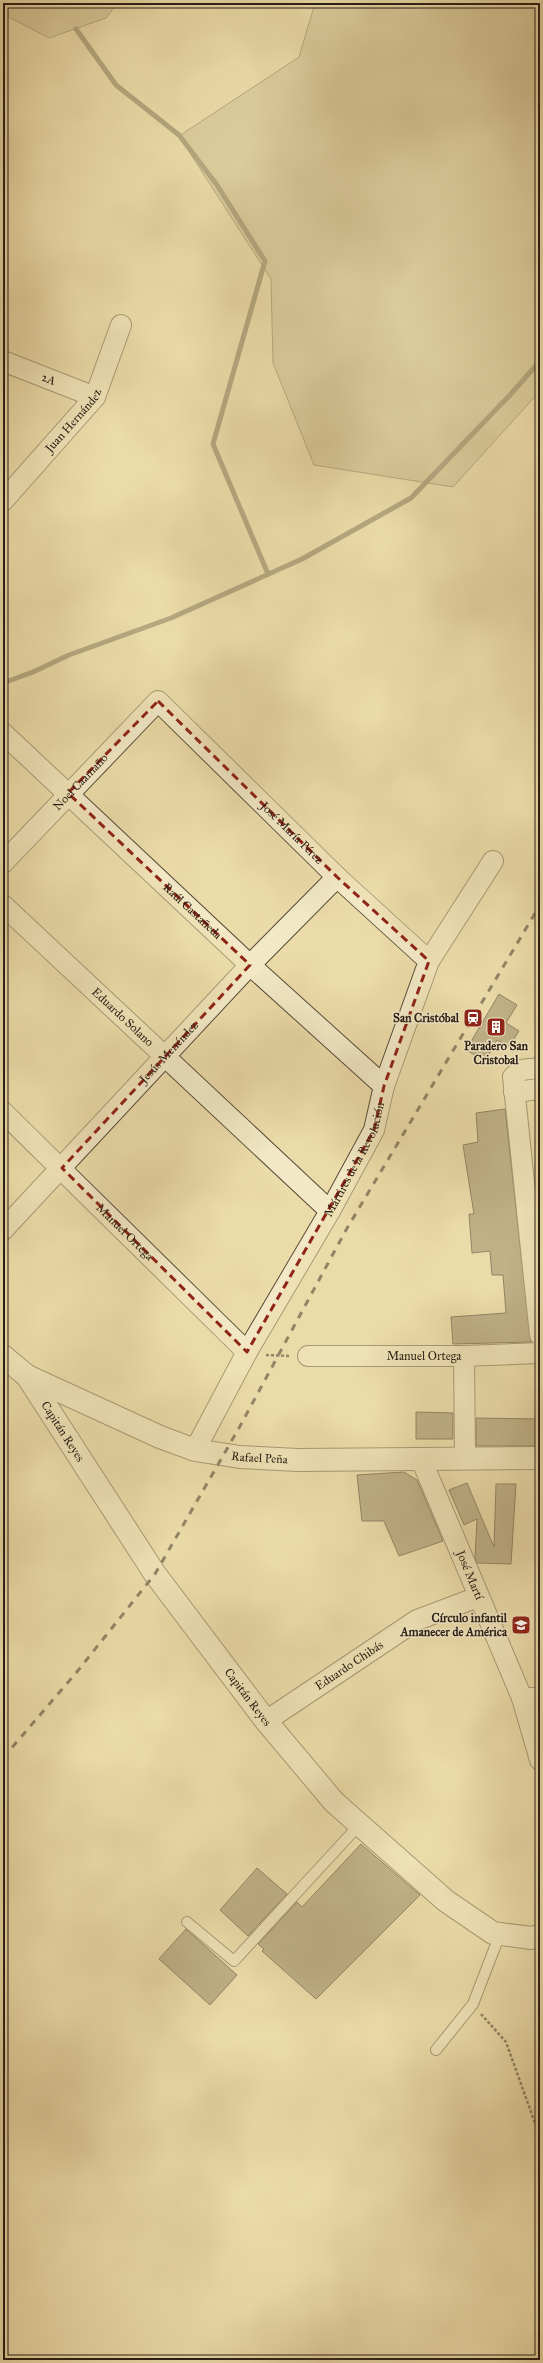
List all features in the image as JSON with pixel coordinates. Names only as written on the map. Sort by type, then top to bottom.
[{"type":"street","name":"Juan Hernández","points":[[3,501],[95,397],[121,325]]},
{"type":"street","name":"2A","points":[[3,361],[95,397]]},
{"type":"street","name":"Noel Caamaño","points":[[3,863],[68,793],[158,701]]},
{"type":"street","name":"José María Pérez","points":[[158,701],[337,877],[429,961]]},
{"type":"street","name":"Raúl Castañeda","points":[[3,732],[250,965],[384,1086]]},
{"type":"street","name":"Mártires de la Revolución","points":[[195,1450],[247,1352],[330,1211],[374,1130],[384,1086],[429,961],[493,861]]},
{"type":"street","name":"Jesús Menéndez","points":[[3,1230],[165,1058],[250,965],[337,877]]},
{"type":"street","name":"Eduardo Solano","points":[[3,905],[330,1211]]},
{"type":"street","points":[[540,1068],[515,1072],[513,1077],[540,1335]]},
{"type":"street","points":[[514,1092],[540,1089]]},
{"type":"street","name":"Manuel Ortega","points":[[3,1112],[62,1168],[247,1352]]},
{"type":"street","name":"Manuel Ortega","points":[[308,1356],[464,1356],[540,1353]]},
{"type":"street","name":"Rafael Peña","points":[[3,1356],[27,1376],[160,1437],[195,1450],[240,1457],[298,1460],[540,1458]]},
{"type":"street","points":[[464,1356],[465,1459]]},
{"type":"street","name":"Capitán Reyes","points":[[27,1376],[155,1574],[266,1721],[334,1802],[446,1901],[493,1932],[531,1938],[540,1936]]},
{"type":"street","name":"José Martí","points":[[421,1459],[478,1597],[531,1698],[540,1760]]},
{"type":"street","name":"Eduardo Chibás","points":[[266,1721],[417,1620],[478,1597]]},
{"type":"lane","points":[[187,1922],[234,1960],[360,1824]]},
{"type":"lane","points":[[436,2050],[473,2004],[500,1934]]},
{"type":"path","points":[[247,1352],[278,1356],[308,1356]]},
{"type":"path","points":[[473,2004],[506,2042],[540,2137]]},
{"type":"highlighted area","points":[[158,701],[337,877],[429,961],[384,1086],[374,1130],[247,1352],[62,1168],[250,965],[68,793]]},
{"type":"shaded area","points":[[3,3],[117,3],[106,18],[49,38],[3,14]]},
{"type":"shaded area","points":[[315,3],[540,3],[540,391],[453,487],[314,465],[273,363],[271,279],[179,136],[299,57]]},
{"type":"building","name":"Paradero San Cristobal","points":[[499,994],[517,1005],[506,1023],[519,1031],[509,1047],[497,1040],[485,1061],[466,1050]]},
{"type":"building","points":[[505,1109],[531,1342],[453,1344],[451,1317],[506,1313],[503,1275],[492,1275],[490,1251],[472,1253],[469,1214],[474,1214],[463,1145],[478,1142],[476,1113]]},
{"type":"building","points":[[416,1412],[453,1413],[453,1439],[416,1439]]},
{"type":"building","points":[[476,1418],[540,1419],[540,1446],[476,1446]]},
{"type":"building","points":[[404,1472],[417,1480],[443,1541],[399,1556],[384,1521],[362,1521],[357,1475]]},
{"type":"building","points":[[467,1483],[494,1547],[496,1484],[516,1484],[511,1564],[477,1563],[475,1557],[477,1519],[464,1525],[449,1490]]},
{"type":"building","points":[[361,1844],[420,1895],[316,1999],[262,1951],[264,1949],[258,1944],[297,1902],[302,1907]]},
{"type":"building","points":[[257,1868],[287,1894],[248,1936],[220,1910]]},
{"type":"building","points":[[186,1929],[237,1975],[210,2005],[159,1959]]},
{"type":"waterway","points":[[76,29],[116,85],[179,135],[217,185],[265,261],[213,444],[268,574]]},
{"type":"waterway","points":[[3,683],[33,672],[69,655],[171,618],[302,559],[411,498],[510,395],[540,361]]},
{"type":"railway","points":[[3,1758],[76,1673],[155,1574],[239,1428],[346,1230],[540,905]]},
{"type":"place","name":"San Cristóbal","points":[[473,1018]]},
{"type":"place","name":"Paradero San Cristobal","points":[[496,1027]]},
{"type":"place","name":"Círculo infantil Amanecer de América","points":[[521,1625]]}]
